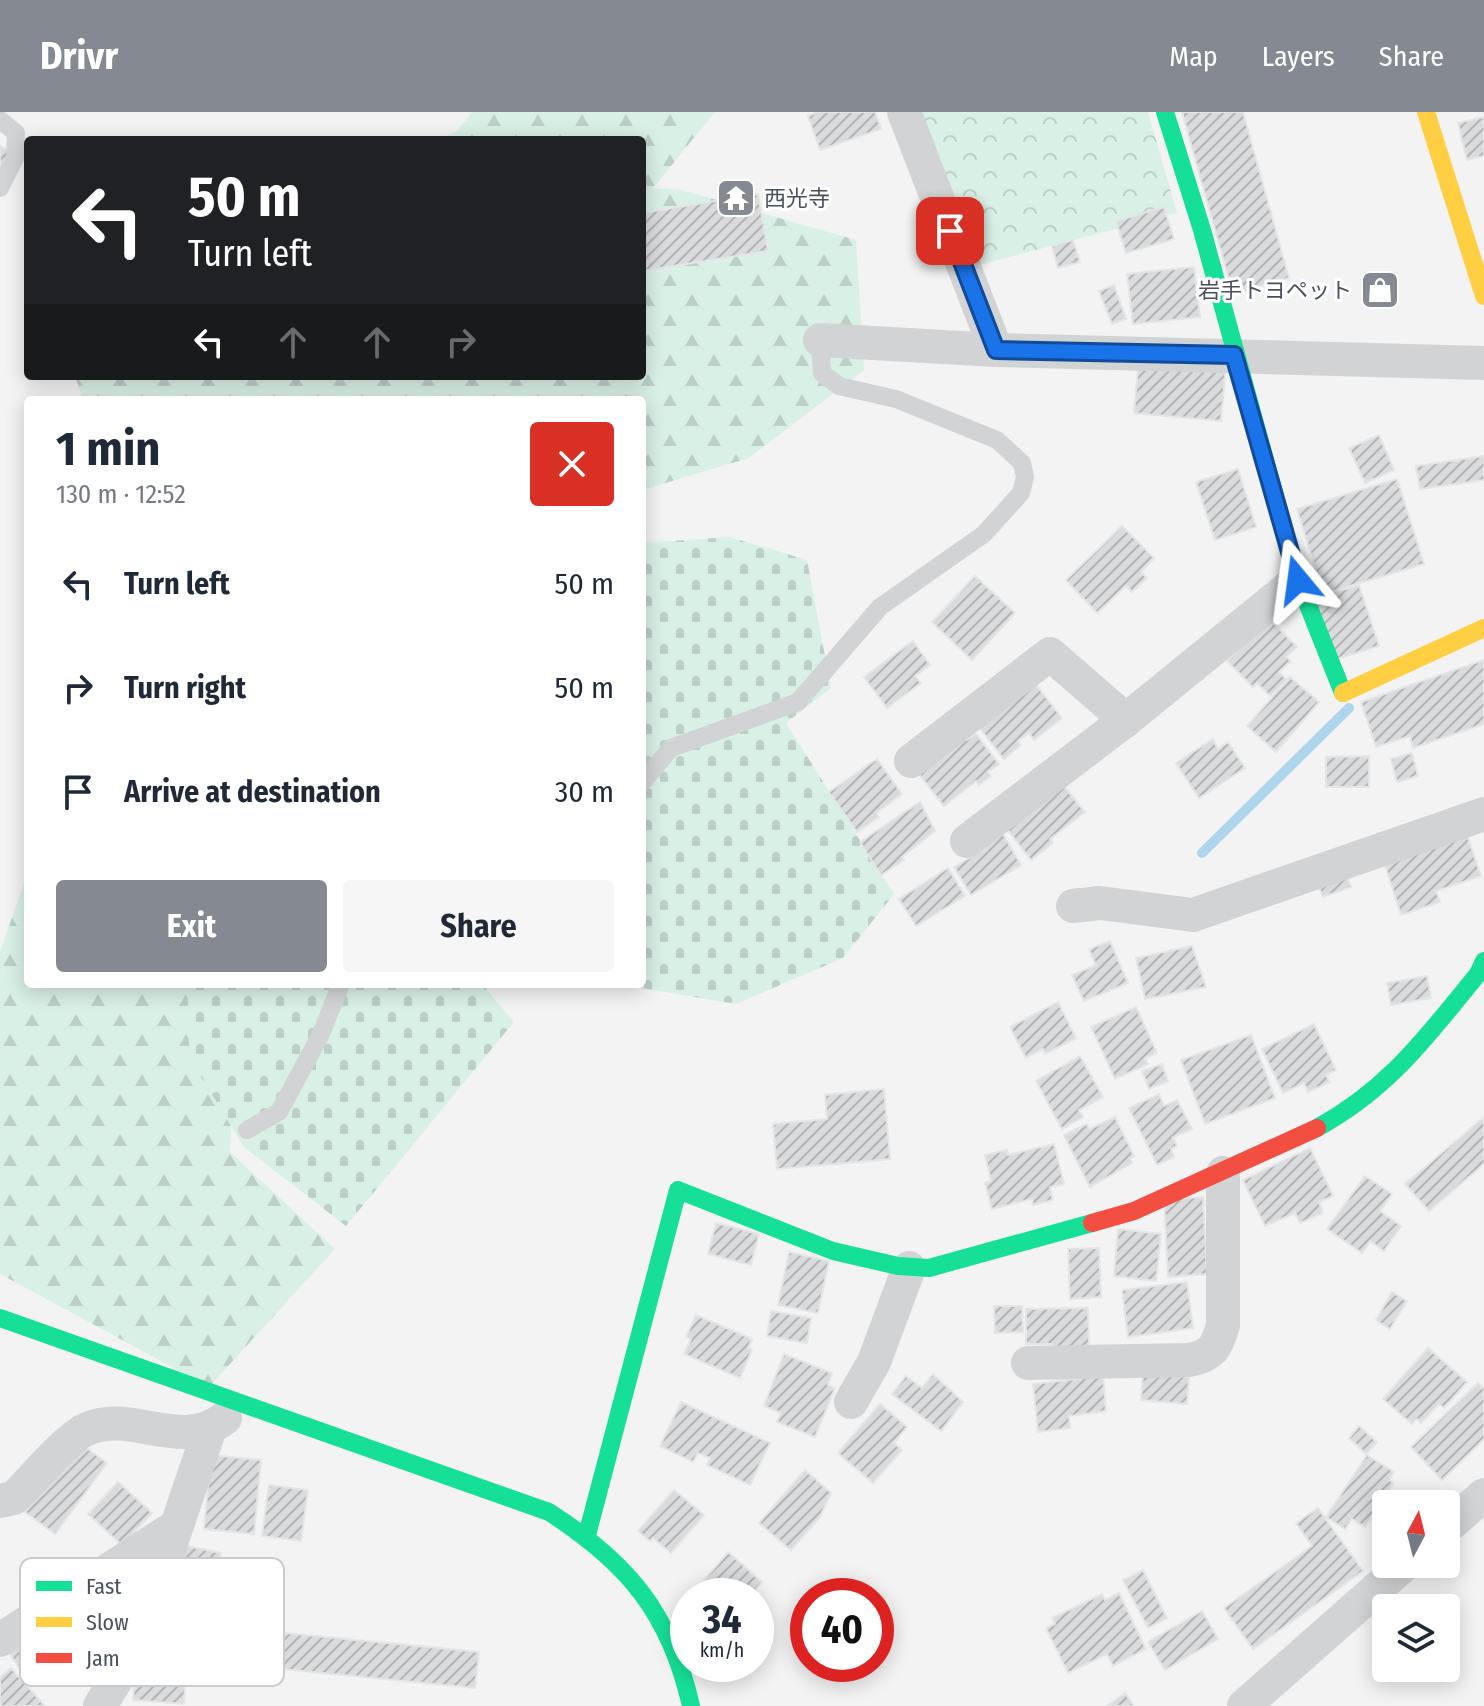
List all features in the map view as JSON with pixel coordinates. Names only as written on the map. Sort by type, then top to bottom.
[{"type":"main road","points":[[1165,112],[1202,230],[1298,580],[1344,695],[1484,628]]},
{"type":"main road","points":[[1426,112],[1484,296]]},
{"type":"main road","points":[[587,1535],[678,1190],[855,1259],[909,1268],[929,1268],[1093,1225],[1223,1173],[1345,1113],[1393,1076],[1478,974],[1484,961]]},
{"type":"main road","points":[[0,1318],[549,1512],[587,1535],[626,1568],[652,1602],[676,1647],[691,1706]]},
{"type":"street","points":[[904,112],[996,350]]},
{"type":"street","points":[[820,340],[996,350],[1484,363]]},
{"type":"street","points":[[967,841],[1126,720],[1298,580]]},
{"type":"street","points":[[911,761],[1050,654],[1126,720]]},
{"type":"street","points":[[1073,906],[1100,903],[1193,915],[1484,814]]},
{"type":"street","points":[[1028,1363],[1189,1360],[1204,1358],[1217,1347],[1223,1325],[1223,1173]]},
{"type":"street","points":[[851,1402],[874,1362],[909,1268]]},
{"type":"street","points":[[0,1501],[14,1498],[83,1430],[105,1423],[187,1434],[209,1431],[242,1405]]},
{"type":"street","points":[[165,1558],[209,1431]]},
{"type":"street","points":[[1460,1516],[1484,1495]]},
{"type":"street","points":[[127,1558],[175,1527]]},
{"type":"street","points":[[1244,1706],[1389,1578]]},
{"type":"street","points":[[0,1640],[20,1627]]},
{"type":"street","points":[[100,1706],[112,1686]]},
{"type":"lane","points":[[0,120],[16,133],[15,158],[0,188]]},
{"type":"lane","points":[[646,778],[671,748],[798,702],[880,607],[984,534],[1021,493],[1025,477],[1022,463],[997,440],[896,399],[839,386],[822,373],[820,340]]},
{"type":"lane","points":[[247,1130],[279,1112],[320,1036],[339,988]]},
{"type":"green space","points":[[472,112],[715,112],[653,188],[682,190],[856,240],[864,370],[749,458],[646,489],[646,396],[82,396],[76,380],[646,380],[646,136],[446,136],[457,131]]},
{"type":"green space","points":[[913,112],[1148,112],[1177,213],[968,268]]},
{"type":"green space","points":[[730,537],[807,560],[831,688],[786,723],[894,894],[843,958],[736,1004],[641,988],[646,988],[646,543]]},
{"type":"green space","points":[[24,883],[24,988],[238,988],[230,1152],[335,1249],[209,1387],[0,1274],[0,952]]},
{"type":"green space","points":[[186,988],[485,988],[514,1022],[346,1226],[244,1147],[190,1059]]},
{"type":"building","points":[[818,112],[875,112],[881,129],[820,150],[808,116]]},
{"type":"building","points":[[1182,112],[1243,112],[1289,278],[1233,294]]},
{"type":"building","points":[[1484,117],[1484,156],[1467,160],[1458,123]]},
{"type":"building","points":[[0,146],[10,151],[0,170]]},
{"type":"building","points":[[758,194],[768,251],[646,270],[646,212]]},
{"type":"building","points":[[1164,207],[1174,239],[1126,253],[1116,221]]},
{"type":"building","points":[[1073,240],[1080,262],[1058,268],[1052,246]]},
{"type":"building","points":[[1194,267],[1200,317],[1133,324],[1127,274]]},
{"type":"building","points":[[1114,285],[1126,319],[1112,324],[1099,291]]},
{"type":"building","points":[[1139,357],[1226,365],[1221,421],[1134,413]]},
{"type":"building","points":[[1379,435],[1394,470],[1365,483],[1349,448]]},
{"type":"building","points":[[1484,456],[1484,480],[1420,489],[1416,466]]},
{"type":"building","points":[[1238,469],[1256,527],[1215,540],[1196,482]]},
{"type":"building","points":[[1397,479],[1424,564],[1323,594],[1297,509]]},
{"type":"building","points":[[1122,526],[1154,558],[1141,572],[1147,578],[1132,592],[1126,586],[1097,613],[1066,580]]},
{"type":"building","points":[[975,576],[1015,613],[972,660],[932,622]]},
{"type":"building","points":[[1359,585],[1379,646],[1333,660],[1314,598]]},
{"type":"building","points":[[1270,619],[1297,647],[1286,657],[1291,661],[1279,672],[1287,680],[1270,696],[1257,683],[1253,687],[1227,661]]},
{"type":"building","points":[[913,641],[930,665],[915,676],[921,683],[887,708],[864,677]]},
{"type":"building","points":[[1484,660],[1484,724],[1413,748],[1410,736],[1376,747],[1361,702]]},
{"type":"building","points":[[1290,677],[1319,702],[1276,752],[1247,726]]},
{"type":"building","points":[[1034,682],[1062,718],[1034,740],[1029,733],[1018,741],[1021,745],[1004,759],[978,726]]},
{"type":"building","points":[[976,734],[999,764],[988,772],[991,776],[979,785],[976,781],[944,806],[918,773],[964,737],[967,740]]},
{"type":"building","points":[[1213,739],[1218,749],[1228,742],[1245,768],[1199,798],[1176,763]]},
{"type":"building","points":[[1412,753],[1418,776],[1397,782],[1391,759]]},
{"type":"building","points":[[1369,756],[1369,787],[1326,787],[1326,757]]},
{"type":"building","points":[[877,759],[902,794],[876,813],[879,817],[857,832],[829,792]]},
{"type":"building","points":[[1063,785],[1085,812],[1050,839],[1053,843],[1031,860],[1007,829]]},
{"type":"building","points":[[920,802],[935,831],[902,857],[904,860],[881,875],[860,842]]},
{"type":"building","points":[[1000,829],[1021,865],[971,895],[954,867],[987,848],[982,840]]},
{"type":"building","points":[[1465,829],[1481,876],[1436,891],[1440,902],[1401,915],[1382,856]]},
{"type":"building","points":[[948,868],[965,896],[916,926],[899,899]]},
{"type":"building","points":[[1344,869],[1351,887],[1323,897],[1316,879]]},
{"type":"building","points":[[1110,941],[1128,983],[1084,1001],[1072,975],[1096,965],[1089,949]]},
{"type":"building","points":[[1192,946],[1206,987],[1145,999],[1136,958]]},
{"type":"building","points":[[1427,976],[1431,998],[1391,1005],[1387,983]]},
{"type":"building","points":[[1058,1002],[1076,1038],[1045,1054],[1043,1049],[1026,1058],[1010,1027]]},
{"type":"building","points":[[1136,1007],[1157,1053],[1145,1058],[1148,1064],[1115,1079],[1091,1027]]},
{"type":"building","points":[[1314,1024],[1336,1070],[1326,1075],[1330,1082],[1308,1092],[1304,1083],[1283,1093],[1262,1049]]},
{"type":"building","points":[[1251,1035],[1275,1098],[1205,1124],[1181,1060]]},
{"type":"building","points":[[1080,1056],[1103,1097],[1079,1110],[1083,1117],[1062,1129],[1036,1081]]},
{"type":"building","points":[[1162,1064],[1168,1081],[1149,1089],[1142,1071]]},
{"type":"building","points":[[884,1089],[890,1159],[777,1169],[773,1124],[827,1119],[825,1095]]},
{"type":"building","points":[[1159,1094],[1164,1106],[1177,1100],[1192,1129],[1173,1137],[1177,1146],[1171,1149],[1174,1157],[1157,1165],[1129,1108]]},
{"type":"building","points":[[1115,1117],[1134,1156],[1130,1158],[1132,1163],[1090,1187],[1064,1135],[1087,1124],[1090,1129]]},
{"type":"building","points":[[1484,1117],[1484,1164],[1429,1211],[1405,1184]]},
{"type":"building","points":[[1054,1144],[1064,1184],[1050,1187],[1053,1200],[1033,1205],[1032,1199],[992,1209],[985,1183],[991,1181],[985,1155],[1007,1150],[1008,1155]]},
{"type":"building","points":[[1310,1148],[1333,1196],[1319,1202],[1323,1213],[1300,1223],[1295,1213],[1265,1226],[1243,1180]]},
{"type":"building","points":[[1365,1176],[1392,1194],[1380,1211],[1401,1226],[1384,1251],[1370,1241],[1362,1253],[1327,1229]]},
{"type":"building","points":[[1203,1197],[1207,1274],[1168,1277],[1164,1199]]},
{"type":"building","points":[[716,1223],[759,1234],[751,1265],[708,1254]]},
{"type":"building","points":[[1118,1229],[1161,1234],[1156,1281],[1114,1276]]},
{"type":"building","points":[[1099,1248],[1101,1297],[1070,1299],[1068,1249]]},
{"type":"building","points":[[789,1252],[829,1261],[818,1313],[778,1305]]},
{"type":"building","points":[[1187,1282],[1193,1328],[1128,1337],[1122,1290]]},
{"type":"building","points":[[1392,1292],[1407,1301],[1390,1329],[1376,1320]]},
{"type":"building","points":[[994,1306],[1022,1306],[1023,1332],[995,1333]]},
{"type":"building","points":[[1088,1308],[1089,1346],[1053,1352],[1053,1344],[1026,1344],[1026,1309]]},
{"type":"building","points":[[771,1311],[811,1318],[807,1343],[767,1336]]},
{"type":"building","points":[[696,1315],[752,1339],[748,1348],[752,1350],[740,1378],[684,1354],[691,1339],[686,1337]]},
{"type":"building","points":[[1428,1348],[1467,1382],[1444,1408],[1439,1404],[1421,1423],[1417,1419],[1412,1424],[1383,1399]]},
{"type":"building","points":[[784,1354],[832,1373],[828,1385],[835,1388],[815,1437],[777,1422],[781,1413],[764,1406]]},
{"type":"building","points":[[1143,1373],[1189,1377],[1187,1404],[1141,1400]]},
{"type":"building","points":[[933,1374],[963,1402],[941,1431],[892,1394],[906,1376],[922,1388]]},
{"type":"building","points":[[1103,1376],[1106,1411],[1069,1416],[1070,1428],[1038,1432],[1033,1384]]},
{"type":"building","points":[[1478,1383],[1484,1389],[1484,1439],[1442,1480],[1411,1447]]},
{"type":"building","points":[[681,1402],[770,1443],[750,1485],[707,1465],[710,1458],[698,1453],[693,1462],[660,1446]]},
{"type":"building","points":[[880,1404],[907,1427],[894,1443],[902,1450],[873,1483],[838,1453]]},
{"type":"building","points":[[1359,1426],[1377,1442],[1366,1454],[1349,1438]]},
{"type":"building","points":[[77,1441],[107,1463],[55,1534],[25,1512]]},
{"type":"building","points":[[211,1455],[261,1460],[254,1534],[204,1529]]},
{"type":"building","points":[[1367,1455],[1394,1472],[1389,1480],[1394,1483],[1389,1490],[1372,1490],[1372,1516],[1365,1527],[1352,1519],[1345,1529],[1326,1517]]},
{"type":"building","points":[[805,1470],[831,1493],[820,1517],[791,1550],[759,1523]]},
{"type":"building","points":[[118,1482],[152,1513],[122,1545],[88,1514]]},
{"type":"building","points":[[269,1485],[308,1490],[301,1541],[262,1536]]},
{"type":"building","points":[[674,1490],[704,1515],[671,1553],[653,1538],[650,1541],[638,1531]]},
{"type":"building","points":[[1318,1508],[1363,1571],[1253,1649],[1224,1608],[1312,1546],[1296,1523]]},
{"type":"building","points":[[178,1544],[221,1553],[220,1558],[175,1558]]},
{"type":"building","points":[[728,1552],[757,1578],[706,1578]]},
{"type":"building","points":[[1143,1570],[1167,1618],[1148,1628],[1123,1580]]},
{"type":"building","points":[[1119,1593],[1146,1649],[1113,1666],[1107,1654],[1068,1673],[1046,1628],[1055,1624],[1052,1618],[1102,1594],[1105,1600]]},
{"type":"building","points":[[1202,1611],[1218,1639],[1165,1670],[1148,1642]]},
{"type":"building","points":[[20,1632],[20,1669],[3,1644]]},
{"type":"building","points":[[284,1633],[479,1652],[475,1688],[284,1669]]},
{"type":"building","points":[[11,1668],[20,1678],[20,1686],[27,1686],[45,1706],[0,1706],[0,1677]]},
{"type":"building","points":[[134,1686],[185,1686],[184,1704],[133,1700]]},
{"type":"building","points":[[1125,1693],[1134,1706],[1107,1706]]},
{"type":"waterway","points":[[1202,853],[1349,708]]},
{"type":"traffic: fast","points":[[1165,112],[1202,230],[1298,580],[1343,693]]},
{"type":"traffic: fast","points":[[1317,1128],[1366,1096],[1405,1060],[1478,974],[1484,961]]},
{"type":"traffic: fast","points":[[587,1535],[678,1190],[833,1251],[898,1266],[929,1268],[1092,1223]]},
{"type":"traffic: fast","points":[[0,1318],[549,1512],[602,1551],[642,1593],[671,1644],[691,1706]]},
{"type":"traffic: slow","points":[[1426,112],[1484,296]]},
{"type":"traffic: slow","points":[[1343,693],[1484,628]]},
{"type":"traffic: jam","points":[[1092,1223],[1134,1211],[1317,1128]]},
{"type":"place","name":"西光寺","points":[[736,198]]},
{"type":"place","name":"岩手トヨペット","points":[[1380,290]]},
{"type":"route","points":[[950,231],[996,350],[1234,355],[1298,580]]}]
